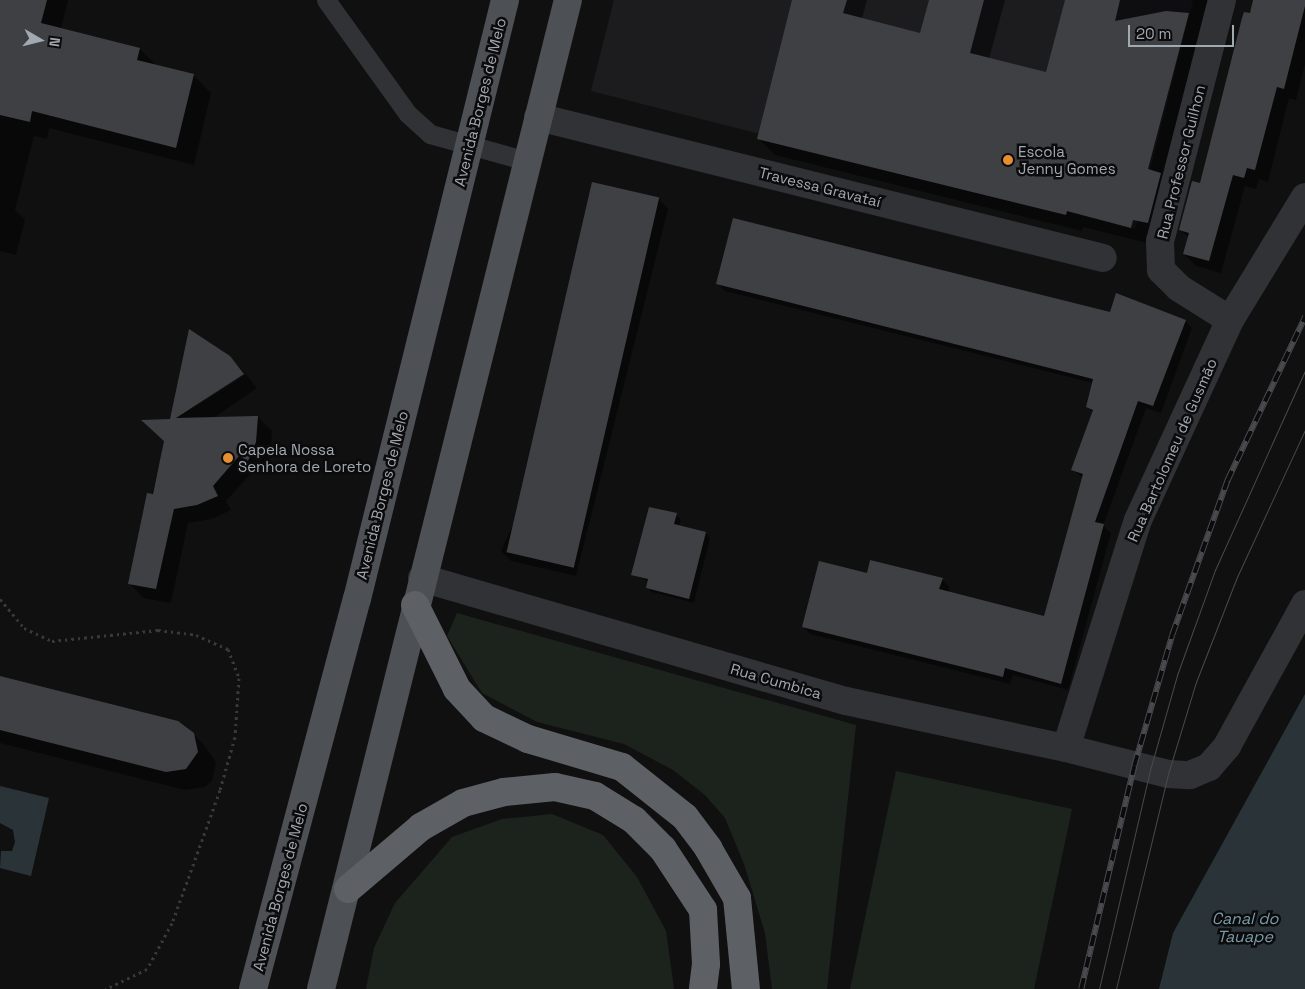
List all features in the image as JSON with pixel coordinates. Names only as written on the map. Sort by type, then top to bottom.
[{"type":"highway","points":[[415,606],[457,689],[484,718],[528,739],[622,767],[685,817],[708,848],[737,898],[745,977]]},
{"type":"highway","points":[[348,889],[421,827],[463,803],[504,792],[555,787],[595,796],[634,820],[663,849],[703,910],[705,977]]},
{"type":"main road","name":"Avenida Borges de Melo","points":[[253,989],[357,599],[505,0]]},
{"type":"main road","points":[[321,989],[348,889],[415,606],[568,0]]},
{"type":"street","name":"Rua Professor Guilhon","points":[[1222,0],[1160,241],[1161,270],[1179,288],[1230,320]]},
{"type":"street","name":"Travessa Gravataí","points":[[538,117],[1102,258]]},
{"type":"street","name":"Rua Bartolomeu de Gusmão","points":[[1066,748],[1138,520],[1230,320],[1305,197]]},
{"type":"street","name":"Rua Cumbica","points":[[422,578],[846,701],[1066,748],[1168,774],[1190,775],[1209,767],[1227,746],[1305,604]]},
{"type":"lane","points":[[326,0],[408,114],[430,134],[527,161]]},
{"type":"path","points":[[0,599],[24,628],[52,640],[158,630],[196,634],[228,649],[239,678],[235,737],[220,790],[172,923],[147,969],[106,989]]},
{"type":"shaded area","name":"Escola Jenny Gomes","points":[[614,0],[1193,0],[1135,229],[591,91]]},
{"type":"shaded area","points":[[457,613],[856,725],[827,989],[772,989],[765,933],[744,864],[725,818],[705,795],[673,770],[624,744],[537,722],[482,693],[447,636]]},
{"type":"shaded area","points":[[896,771],[1072,809],[1034,989],[850,989]]},
{"type":"shaded area","points":[[552,814],[603,835],[637,877],[666,931],[674,989],[366,989],[374,948],[395,903],[452,837],[502,819]]},
{"type":"water","name":"Canal do Tauape","points":[[1305,694],[1305,989],[1159,989],[1173,933]]},
{"type":"water","points":[[0,786],[49,798],[31,876],[0,868],[1,851],[12,851],[15,842],[13,830],[0,823]]},
{"type":"building","points":[[0,0],[47,0],[41,23],[140,48],[137,60],[194,74],[176,148],[32,111],[30,122],[0,115]]},
{"type":"building","name":"Escola Jenny Gomes","points":[[792,0],[847,0],[843,13],[920,33],[929,0],[984,0],[970,53],[1046,72],[1065,0],[1120,0],[1115,21],[1166,11],[1189,13],[1148,169],[1161,173],[1148,223],[1133,220],[1131,228],[1067,211],[1066,215],[757,139]]},
{"type":"building","points":[[1253,0],[1305,0],[1305,6],[1284,89],[1277,87],[1255,170],[1247,168],[1244,178],[1233,175],[1209,261],[1183,254],[1189,233],[1179,230],[1192,181],[1200,183],[1242,18],[1244,12],[1250,13]]},
{"type":"building","points":[[592,182],[659,198],[574,568],[507,552]]},
{"type":"building","points":[[733,218],[1110,312],[1116,293],[1186,320],[1153,406],[1138,401],[1095,522],[1104,524],[1061,684],[1005,668],[1003,677],[802,627],[819,561],[867,573],[870,560],[943,578],[939,589],[1044,616],[1083,474],[1071,470],[1093,410],[1086,407],[1093,379],[716,284]]},
{"type":"building","points":[[189,329],[230,356],[244,374],[176,418],[258,416],[256,442],[248,461],[239,456],[213,486],[218,496],[197,505],[174,509],[156,589],[128,584],[147,493],[153,494],[164,441],[141,420],[170,419]]},
{"type":"building","points":[[649,507],[677,513],[674,524],[706,532],[689,599],[646,588],[648,579],[631,575]]},
{"type":"building","points":[[0,676],[178,721],[194,733],[198,752],[186,769],[166,772],[0,730]]},
{"type":"tram line","points":[[1099,989],[1150,770],[1177,675],[1215,570],[1305,371]]},
{"type":"tram line","points":[[1116,989],[1168,774],[1196,682],[1237,577],[1305,430]]},
{"type":"railway","points":[[1081,989],[1134,766],[1172,635],[1227,481],[1305,317]]},
{"type":"place","name":"Escola Jenny Gomes","points":[[1008,160]]},
{"type":"place","name":"Capela Nossa Senhora de Loreto","points":[[228,458]]}]
